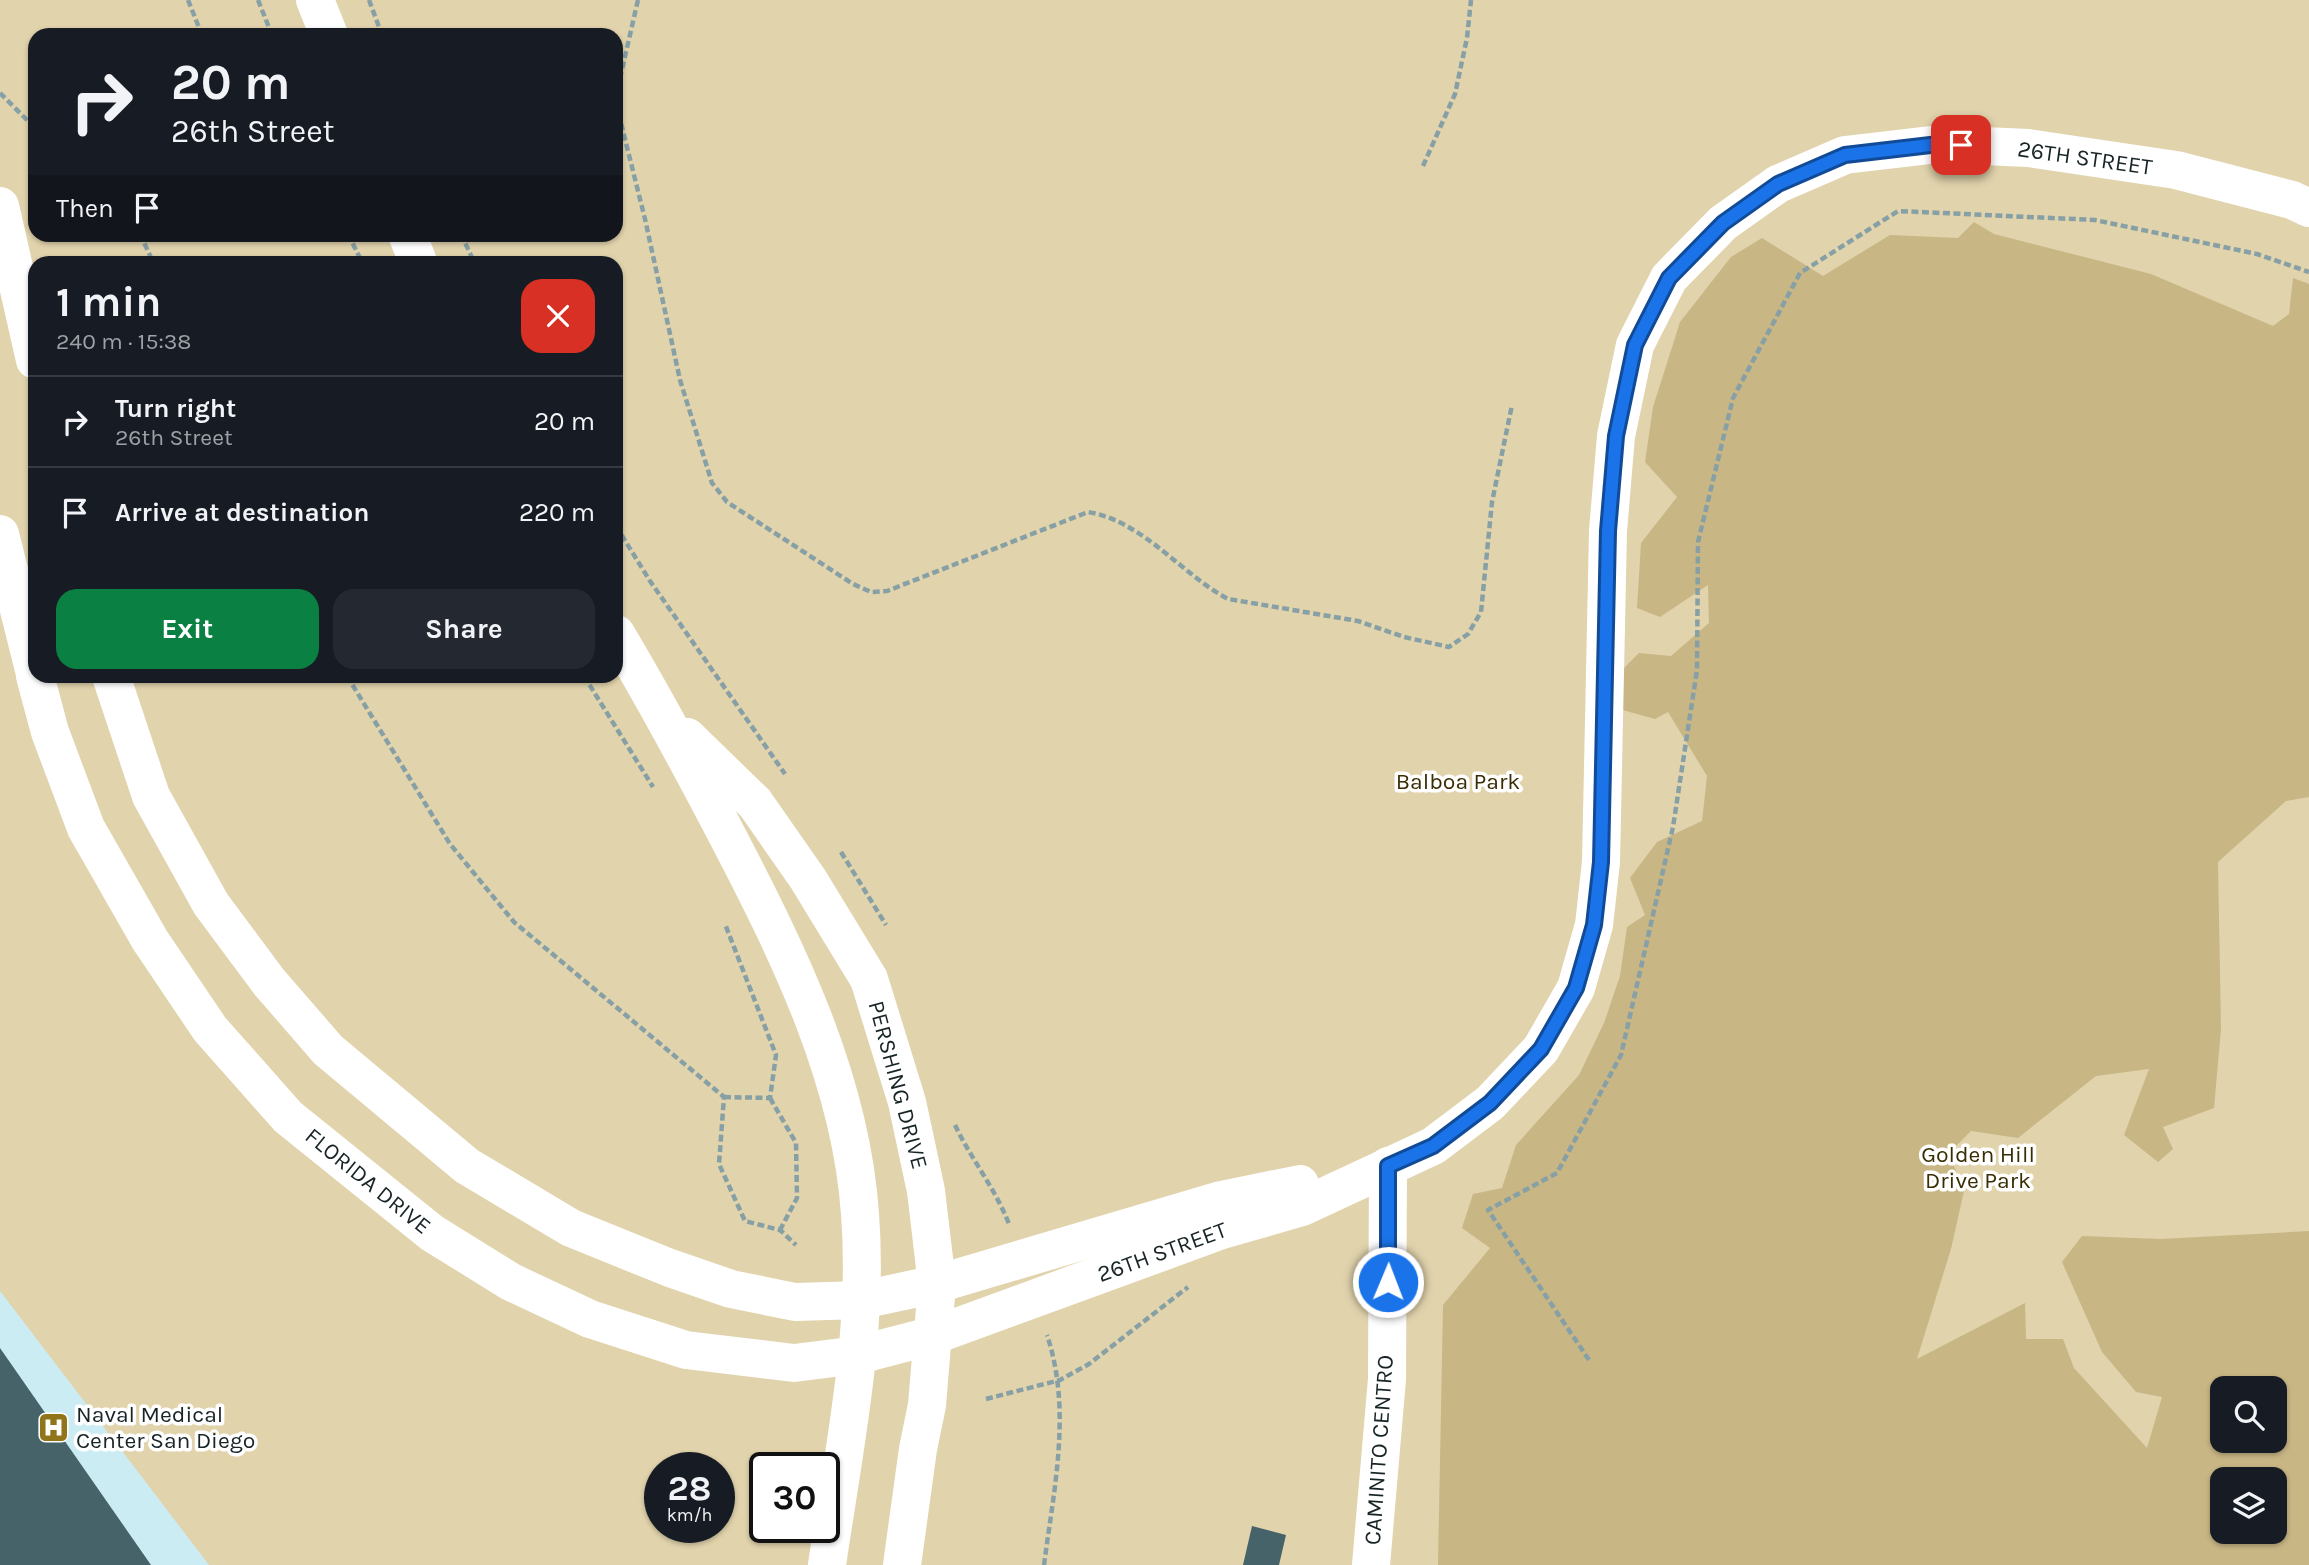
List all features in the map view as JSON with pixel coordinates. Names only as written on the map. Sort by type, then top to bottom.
[{"type":"main road","points":[[316,0],[326,28]]},
{"type":"main road","name":"26TH STREET","points":[[935,1335],[1222,1230],[1302,1207],[1433,1146],[1490,1103],[1541,1049],[1576,988],[1594,925],[1601,862],[1608,531],[1616,436],[1635,345],[1669,278],[1723,223],[1778,184],[1845,155],[1939,144],[2028,148],[2176,170],[2292,200],[2309,208]]},
{"type":"main road","points":[[0,206],[28,329]]},
{"type":"main road","name":"FLORIDA DRIVE","points":[[0,534],[28,647]]},
{"type":"main road","name":"PERSHING DRIVE","points":[[623,646],[665,715],[770,917],[834,1078],[850,1146],[860,1214],[862,1300],[858,1356],[827,1565]]},
{"type":"main road","name":"FLORIDA DRIVE","points":[[37,683],[50,732],[86,828],[150,940],[210,1029],[298,1125],[432,1233],[511,1282],[590,1319],[699,1352],[794,1363],[858,1356],[935,1335]]},
{"type":"main road","points":[[113,683],[151,796],[211,904],[269,982],[328,1050],[467,1166],[572,1228],[718,1285],[795,1302],[862,1300],[937,1284]]},
{"type":"main road","name":"PERSHING DRIVE","points":[[665,715],[755,803],[808,879],[869,979],[907,1102],[926,1191],[937,1284],[935,1335],[902,1565]]},
{"type":"main road","name":"26TH STREET","points":[[937,1284],[1221,1200],[1388,1166]]},
{"type":"main road","name":"CAMINITO CENTRO","points":[[1371,1565],[1387,1379],[1388,1166]]},
{"type":"path","points":[[188,0],[199,28]]},
{"type":"path","points":[[258,0],[269,28]]},
{"type":"path","points":[[369,0],[379,28]]},
{"type":"path","points":[[623,65],[638,0]]},
{"type":"path","points":[[1423,166],[1455,94],[1467,38],[1471,0]]},
{"type":"path","points":[[0,93],[28,121]]},
{"type":"path","points":[[623,132],[680,380],[712,483],[727,502],[853,584],[871,592],[887,592],[1088,512],[1109,516],[1130,528],[1211,590],[1228,599],[1358,621],[1404,637],[1450,647],[1468,634],[1481,612],[1492,502],[1511,405]]},
{"type":"path","points":[[1589,1360],[1488,1210],[1557,1173],[1621,1055],[1677,801],[1697,670],[1698,542],[1733,398],[1800,273],[1898,211],[2095,220],[2257,254],[2309,272]]},
{"type":"path","points":[[351,683],[450,844],[514,922],[724,1097],[770,1098]]},
{"type":"path","points":[[588,683],[656,791]]},
{"type":"path","points":[[721,914],[776,1055],[770,1098],[796,1143],[797,1198],[780,1230]]},
{"type":"path","points":[[724,1097],[719,1164],[745,1221],[780,1230],[796,1245]]},
{"type":"path","points":[[986,1399],[1060,1380],[1089,1364],[1146,1318],[1196,1283]]},
{"type":"path","points":[[1044,1565],[1060,1438],[1060,1380],[1054,1358]]},
{"type":"green space","name":"Balboa Park","points":[[0,0],[2309,0],[2309,1565],[209,1565],[0,1291]]},
{"type":"shaded area","name":"Golden Hill Drive Park","points":[[1974,222],[1994,234],[2151,274],[2273,326],[2289,314],[2293,278],[2309,284],[2309,797],[2286,801],[2218,862],[2221,1029],[2214,1108],[2163,1127],[2173,1149],[2158,1162],[2124,1135],[2149,1069],[2096,1076],[2018,1138],[1971,1131],[1949,1153],[1964,1191],[1951,1249],[1917,1359],[2025,1303],[2026,1339],[2063,1339],[2074,1368],[2147,1448],[2162,1397],[2136,1392],[2102,1352],[2062,1262],[2082,1236],[2161,1239],[2309,1231],[2309,1565],[1438,1565],[1443,1305],[1490,1248],[1462,1228],[1473,1194],[1502,1188],[1516,1145],[1579,1075],[1604,1023],[1620,976],[1627,927],[1645,915],[1630,878],[1657,842],[1702,821],[1707,776],[1668,712],[1655,719],[1619,709],[1623,669],[1639,653],[1671,656],[1709,623],[1708,585],[1660,617],[1637,608],[1641,543],[1677,497],[1645,462],[1653,407],[1680,322],[1731,257],[1762,238],[1823,276],[1890,235],[1958,238]]},
{"type":"building","points":[[0,1348],[151,1565],[0,1565]]},
{"type":"building","points":[[1252,1526],[1286,1535],[1279,1565],[1243,1565]]},
{"type":"place","name":"Naval Medical Center San Diego","points":[[53,1427]]},
{"type":"route","points":[[1388,1282],[1388,1166],[1433,1146],[1490,1103],[1541,1049],[1576,988],[1594,925],[1601,862],[1608,531],[1616,436],[1635,345],[1669,278],[1723,223],[1778,184],[1845,155],[1939,144],[1961,145]]}]
